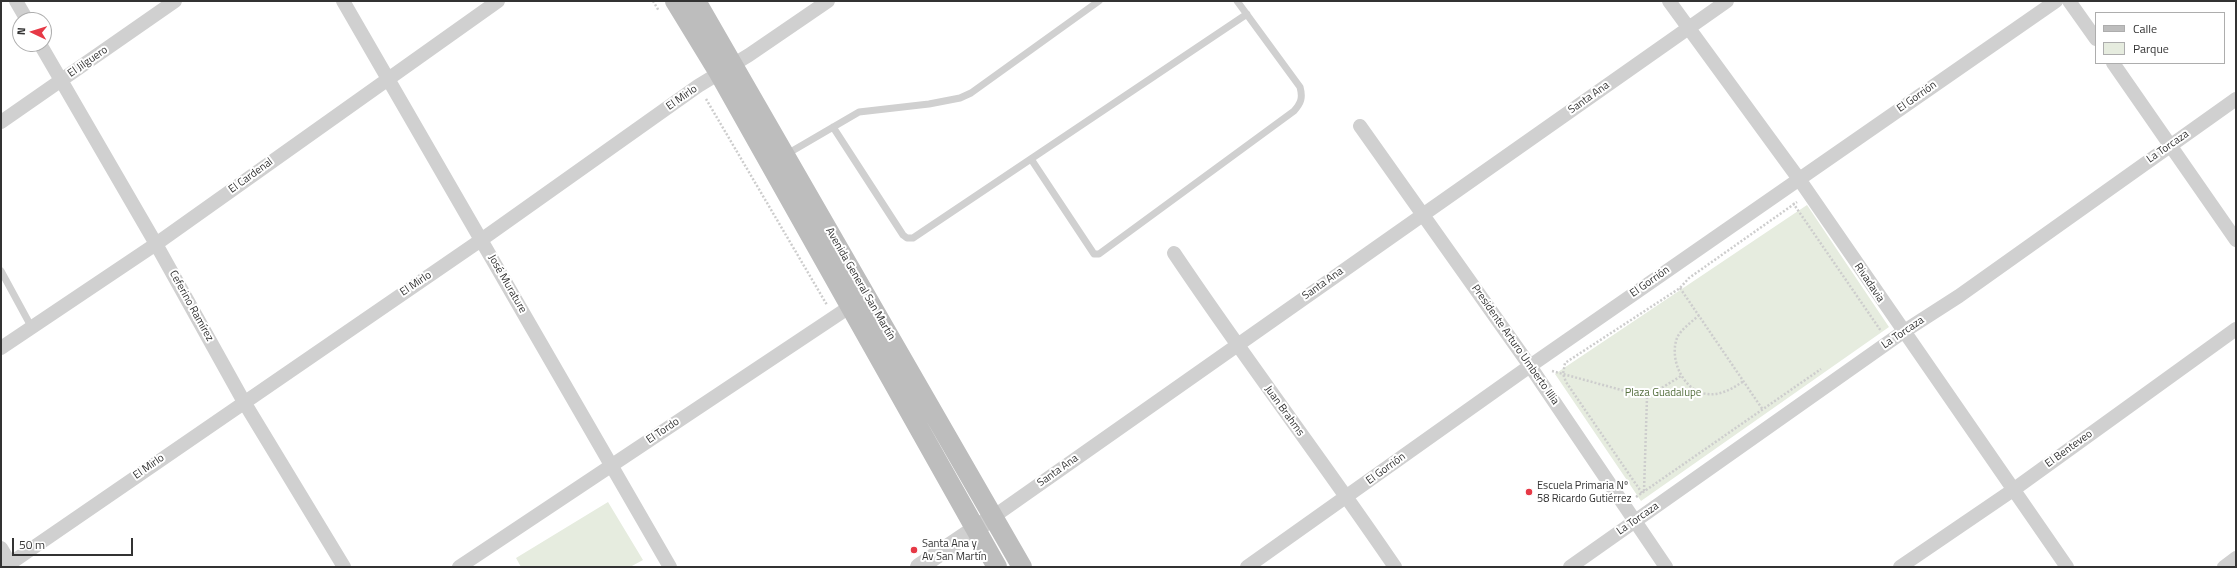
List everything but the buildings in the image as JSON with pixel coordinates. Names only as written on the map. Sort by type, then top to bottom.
[{"type":"main road","name":"Avenida General San Martín","points":[[675,1],[726,69]]},
{"type":"main road","name":"Avenida General San Martín","points":[[696,1],[726,69],[777,160],[859,301],[993,517],[1022,567]]},
{"type":"main road","name":"Avenida General San Martín","points":[[859,301],[976,530],[997,567]]},
{"type":"street","points":[[16,1],[22,12]]},
{"type":"street","name":"El Jilguero","points":[[1,122],[175,1]]},
{"type":"street","name":"José Murature","points":[[343,1],[613,465],[670,567]]},
{"type":"street","name":"El Cardenal","points":[[1,348],[156,244],[388,77],[498,1]]},
{"type":"street","name":"El Mirlo","points":[[9,566],[726,69],[828,1]]},
{"type":"street","name":"Rivadavia","points":[[1669,1],[1799,179],[2066,567]]},
{"type":"street","name":"Santa Ana","points":[[919,567],[976,530],[1727,1]]},
{"type":"street","name":"El Gorrión","points":[[1247,567],[1530,366],[2056,1]]},
{"type":"street","points":[[2070,1],[2095,38]]},
{"type":"street","name":"Ceferino Ramírez","points":[[45,52],[156,244],[244,402],[344,567]]},
{"type":"street","points":[[2114,64],[2236,240]]},
{"type":"street","name":"La Torcaza","points":[[1570,567],[1774,425],[1903,332],[1959,296],[2236,99]]},
{"type":"street","name":"Presidente Arturo Umberto Illia","points":[[1360,126],[1530,366],[1666,567]]},
{"type":"street","name":"Juan Brahms","points":[[1174,253],[1236,346],[1347,497],[1395,567]]},
{"type":"street","name":"El Tordo","points":[[459,567],[859,301]]},
{"type":"street","name":"El Benteveo","points":[[1900,567],[2013,490],[2236,329]]},
{"type":"street","points":[[1,548],[9,566]]},
{"type":"street","points":[[2224,567],[2236,558]]},
{"type":"lane","points":[[777,160],[859,112],[929,104],[960,98],[971,93],[1100,1]]},
{"type":"lane","points":[[1031,159],[1094,254],[1099,254],[1300,105],[1302,96],[1300,87],[1237,1]]},
{"type":"lane","points":[[833,127],[903,235],[907,238],[913,238],[1247,14]]},
{"type":"lane","points":[[1,271],[32,328]]},
{"type":"path","points":[[1783,190],[1890,342]]},
{"type":"path","points":[[1643,492],[1566,382],[1563,374],[1565,363],[1680,288],[1689,278],[1809,194]]},
{"type":"path","points":[[1680,288],[1774,425]]},
{"type":"path","points":[[1699,315],[1677,337],[1675,360],[1681,376],[1689,386],[1706,394],[1730,390],[1744,381]]},
{"type":"path","points":[[1874,333],[1894,319]]},
{"type":"path","points":[[1624,506],[1828,365]]},
{"type":"path","points":[[1530,366],[1647,397],[1681,376]]},
{"type":"path","points":[[1643,492],[1647,397]]},
{"type":"green space","name":"Plaza Guadalupe","points":[[1807,205],[1889,327],[1641,501],[1555,374]]},
{"type":"green space","points":[[608,502],[643,560],[630,567],[521,567],[516,558]]},
{"type":"place","name":"Escuela Primaria Nº 58 Ricardo Gutiérrez","points":[[1529,492]]},
{"type":"place","name":"Santa Ana y Av San Martín","points":[[914,550]]}]
